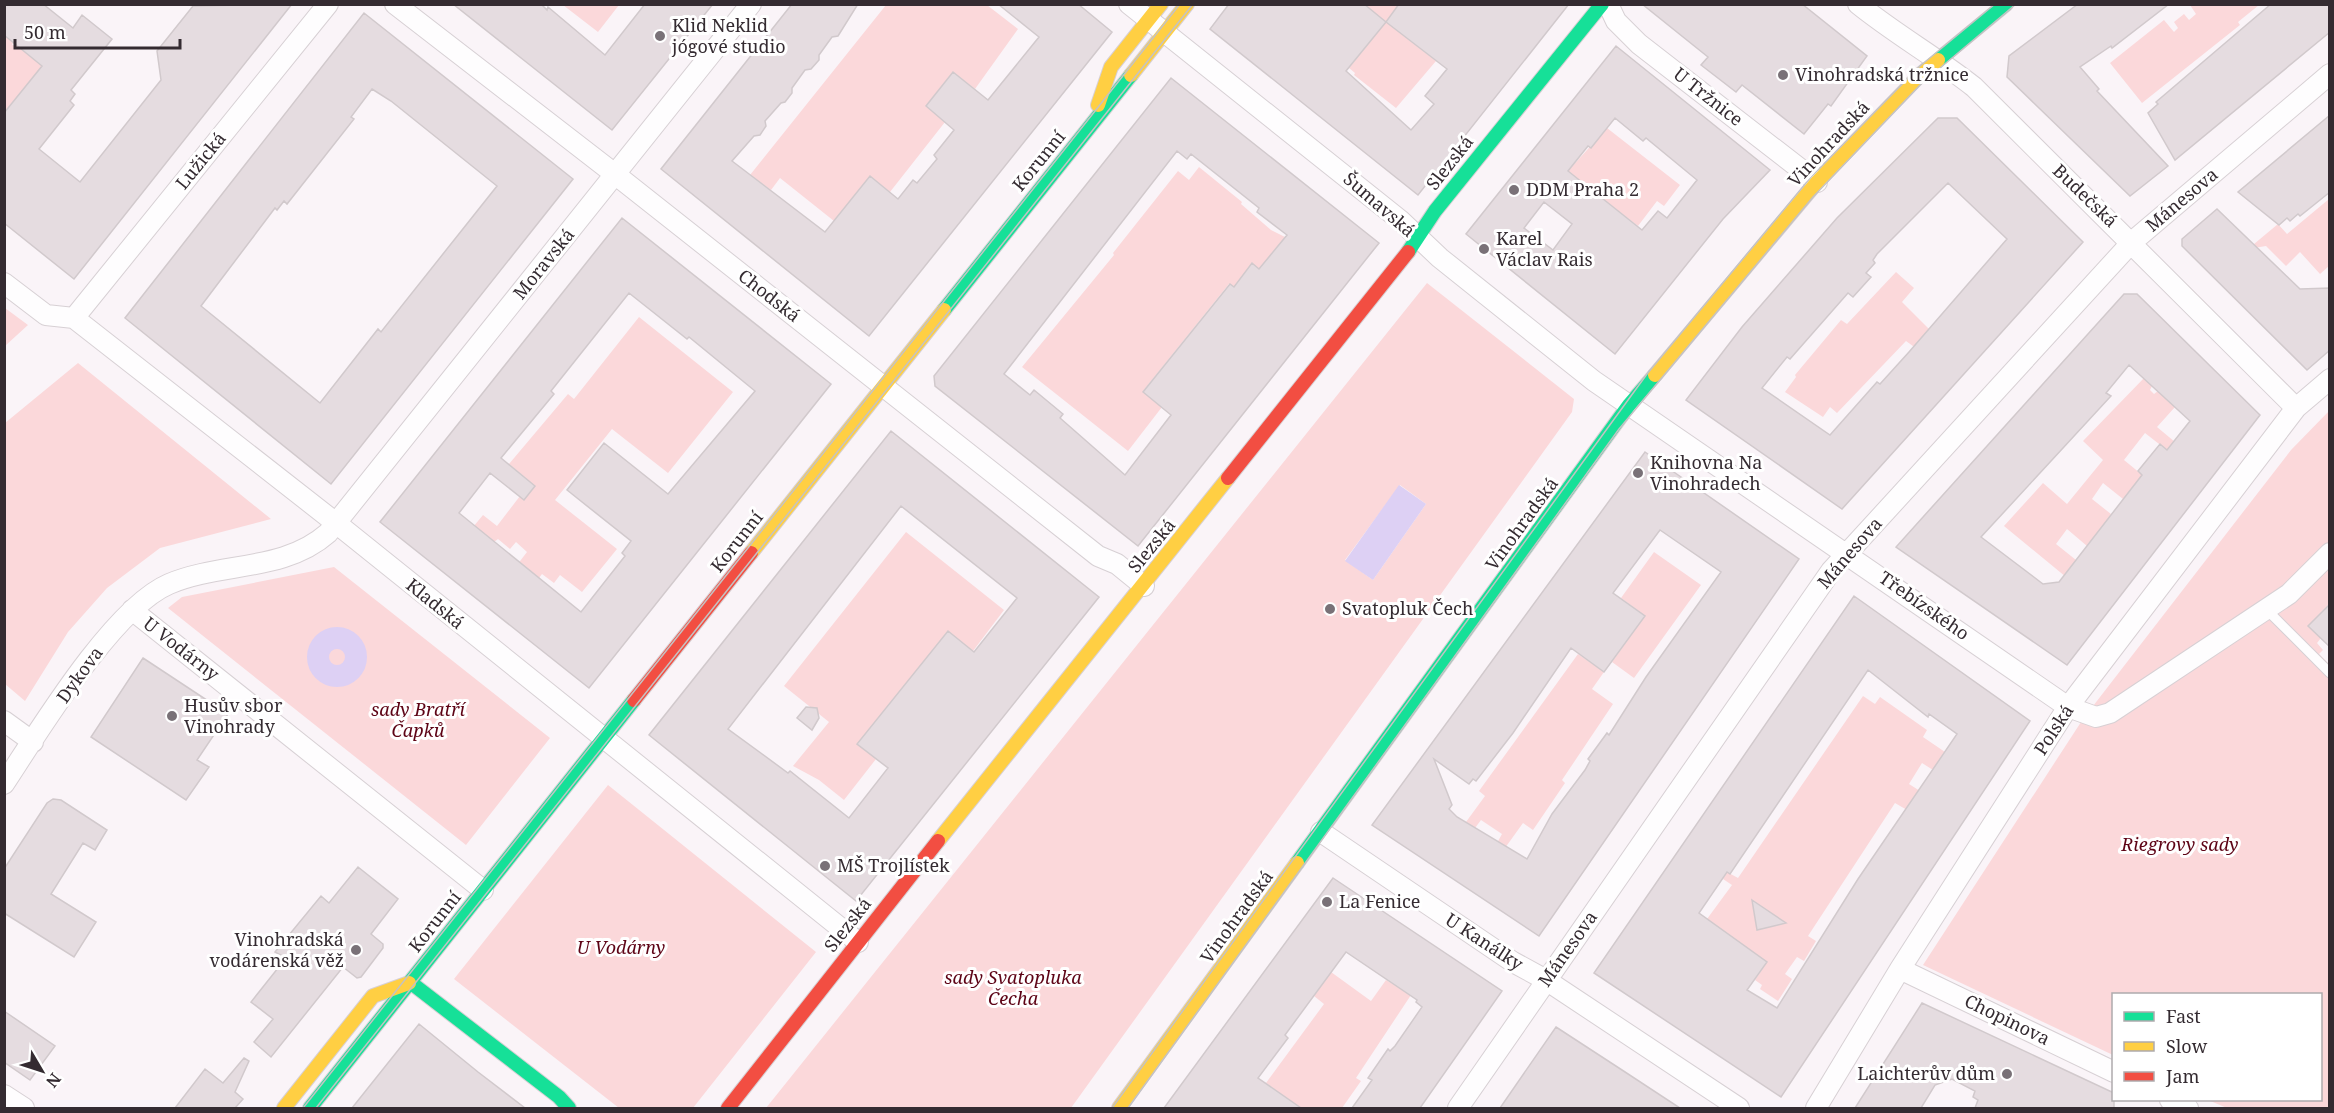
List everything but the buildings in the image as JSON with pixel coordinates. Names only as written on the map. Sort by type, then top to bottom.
[{"type":"street","name":"Lužická","points":[[75,318],[328,4]]},
{"type":"street","name":"Chodská","points":[[395,4],[616,175],[1098,556],[1117,564],[1144,586]]},
{"type":"street","name":"Moravská","points":[[336,523],[751,4]]},
{"type":"street","name":"Šumavská","points":[[1129,4],[1400,220],[1419,240],[1629,405]]},
{"type":"street","name":"Korunní","points":[[1092,124],[1111,67],[1161,4]]},
{"type":"street","name":"Korunní","points":[[310,1108],[1187,4]]},
{"type":"street","name":"Slezská","points":[[728,1108],[1419,240],[1435,212],[1582,26],[1602,4]]},
{"type":"street","name":"U Tržnice","points":[[1608,4],[1616,21],[1639,44],[1817,182]]},
{"type":"street","name":"Budečská","points":[[1858,4],[1897,35],[1938,59],[1974,87],[2296,408]]},
{"type":"street","name":"Vinohradská","points":[[1119,1108],[1322,832],[1629,405],[1817,182],[1938,59],[2006,4]]},
{"type":"street","name":"Mánesova","points":[[1458,1108],[1817,591],[1847,552],[2132,242],[2330,74]]},
{"type":"street","points":[[4,283],[46,315],[75,318]]},
{"type":"street","name":"Kladská","points":[[75,318],[336,523],[858,942]]},
{"type":"street","name":"Polská","points":[[1816,1108],[1900,969],[2068,707],[2296,408],[2330,379]]},
{"type":"street","name":"Třebízského","points":[[1629,405],[1847,552],[2068,707],[2096,717],[2110,713],[2267,610],[2289,594],[2330,553]]},
{"type":"street","points":[[132,610],[146,596],[171,583],[302,551],[314,545],[336,523]]},
{"type":"street","name":"Dykova","points":[[4,784],[97,650],[132,610]]},
{"type":"street","name":"U Vodárny","points":[[132,610],[483,890]]},
{"type":"street","points":[[4,721],[33,742]]},
{"type":"street","name":"U Kanálky","points":[[1322,832],[1512,962],[1546,980],[1739,1108]]},
{"type":"street","name":"Chopinova","points":[[1900,969],[2112,1071]]},
{"type":"street","points":[[284,1108],[373,996],[410,982],[560,1097],[569,1108]]},
{"type":"street","points":[[4,1095],[24,1108]]},
{"type":"street","points":[[2172,1101],[2188,1108]]},
{"type":"lane","points":[[2267,610],[2330,673]]},
{"type":"green space","points":[[563,5],[619,5],[598,32]]},
{"type":"green space","points":[[886,5],[987,5],[1018,29],[975,89],[953,72],[926,106],[945,122],[890,192],[870,176],[834,221],[780,178],[771,190],[750,175]]},
{"type":"green space","points":[[1364,5],[1399,5],[1386,22]]},
{"type":"green space","points":[[2190,5],[2259,5],[2238,22],[2240,25],[2142,103],[2110,63],[2164,20],[2174,32],[2178,28],[2174,22],[2184,14],[2189,20],[2196,14]]},
{"type":"green space","points":[[1386,22],[1436,61],[1396,108],[1354,75],[1355,73],[1349,68]]},
{"type":"green space","points":[[5,35],[13,43],[12,45],[18,46],[42,66],[5,114]]},
{"type":"green space","points":[[1607,128],[1680,185],[1664,206],[1657,201],[1638,226],[1567,172]]},
{"type":"green space","points":[[1199,167],[1242,202],[1241,204],[1271,230],[1285,237],[1276,249],[1266,274],[1252,264],[1234,287],[1229,284],[1143,391],[1162,407],[1128,451],[1022,367],[1114,255],[1113,253],[1178,171],[1189,180]]},
{"type":"green space","points":[[2329,199],[2329,266],[2320,274],[2300,252],[2286,266],[2266,246],[2248,249],[2278,224],[2287,234]]},
{"type":"green space","points":[[1896,272],[1914,288],[1902,302],[1929,329],[1917,349],[1906,341],[1837,413],[1830,407],[1823,417],[1785,392],[1796,377],[1795,375],[1841,320],[1847,324]]},
{"type":"green space","name":"sady Svatopluka Čecha","points":[[1427,283],[1574,399],[1572,412],[1071,1108],[766,1108]],"holes":[[[1400,485],[1426,504],[1373,580],[1345,560]]]},
{"type":"green space","points":[[5,308],[28,325],[5,346]]},
{"type":"green space","points":[[639,317],[733,392],[668,473],[612,429],[555,500],[617,549],[582,592],[560,575],[554,583],[542,574],[539,578],[517,565],[527,552],[516,542],[510,549],[498,539],[494,542],[473,527],[483,515],[497,526],[520,496],[516,493],[527,479],[509,464],[568,394],[574,399]]},
{"type":"green space","points":[[78,363],[271,519],[160,548],[107,588],[68,632],[25,701],[5,684],[5,423]]},
{"type":"green space","points":[[2144,378],[2152,386],[2150,390],[2154,394],[2158,391],[2175,407],[2157,427],[2175,442],[2168,451],[2145,433],[2124,460],[2146,478],[2123,499],[2103,483],[2092,499],[2111,514],[2097,538],[2094,537],[2087,546],[2067,529],[2056,544],[2076,560],[2066,577],[2004,526],[2043,483],[2067,504],[2103,460],[2083,441]]},
{"type":"green space","name":"Riegrovy sady","points":[[2329,411],[2329,604],[2308,626],[2321,638],[2317,643],[2323,650],[2319,654],[2330,665],[2329,1108],[2227,1108],[2210,1101],[2322,1101],[2322,993],[2112,993],[2112,1055],[1923,965],[2083,719],[2291,450]]},
{"type":"green space","points":[[906,532],[1004,610],[973,651],[947,632],[858,744],[876,759],[844,800],[819,780],[793,766],[829,722],[784,686]]},
{"type":"green space","points":[[1654,552],[1701,585],[1634,678],[1612,662],[1645,616],[1621,598]]},
{"type":"green space","name":"sady Bratří Čapků","points":[[334,567],[550,738],[466,845],[168,608],[182,597]]},
{"type":"green space","points":[[1578,654],[1604,672],[1592,689],[1613,704],[1562,780],[1565,783],[1533,830],[1523,823],[1505,848],[1497,843],[1502,834],[1481,820],[1475,828],[1466,822],[1485,796],[1479,791]]},
{"type":"green space","points":[[1863,696],[1875,704],[1880,697],[1927,730],[1923,737],[1945,752],[1933,770],[1922,763],[1909,784],[1920,791],[1907,810],[1895,803],[1808,936],[1816,941],[1804,961],[1797,957],[1785,974],[1792,979],[1778,1001],[1760,989],[1762,985],[1755,980],[1767,962],[1707,919],[1732,885],[1723,879],[1727,872],[1738,878]]},
{"type":"green space","name":"U Vodárny","points":[[608,785],[816,952],[693,1108],[619,1108],[454,979]]},
{"type":"green space","points":[[1331,972],[1371,1001],[1386,980],[1411,995],[1356,1078],[1361,1081],[1342,1108],[1293,1108],[1295,1104],[1266,1083],[1324,1004],[1314,996]]},
{"type":"shaded area","points":[[1399,485],[1426,504],[1373,580],[1345,561]]},
{"type":"waterway","points":[[337,638],[350,644],[356,657],[350,670],[337,676],[324,670],[318,657],[324,644],[337,638]]},
{"type":"tram line","points":[[303,1108],[1180,4]]},
{"type":"tram line","points":[[316,1108],[1193,4]]},
{"type":"tram line","points":[[1112,1108],[1647,374],[1811,177],[1920,66],[1995,4]]},
{"type":"tram line","points":[[1128,1108],[1619,429],[1813,197],[1920,85],[2016,4]]},
{"type":"traffic: fast","points":[[1408,252],[1435,211],[1602,4]]},
{"type":"traffic: fast","points":[[1938,60],[2006,4]]},
{"type":"traffic: fast","points":[[944,310],[1131,75]]},
{"type":"traffic: fast","points":[[1297,863],[1629,405],[1655,375]]},
{"type":"traffic: fast","points":[[310,1108],[634,700]]},
{"type":"traffic: fast","points":[[410,982],[559,1097],[569,1108]]},
{"type":"traffic: slow","points":[[1098,105],[1111,67],[1161,4]]},
{"type":"traffic: slow","points":[[1131,75],[1187,4]]},
{"type":"traffic: slow","points":[[1655,375],[1817,182],[1920,75],[1938,60]]},
{"type":"traffic: slow","points":[[751,553],[944,310]]},
{"type":"traffic: slow","points":[[938,841],[1228,478]]},
{"type":"traffic: slow","points":[[1119,1108],[1297,863]]},
{"type":"traffic: slow","points":[[284,1108],[373,996],[409,983]]},
{"type":"traffic: jam","points":[[1228,478],[1408,252]]},
{"type":"traffic: jam","points":[[634,700],[751,553]]},
{"type":"traffic: jam","points":[[728,1108],[938,841]]},
{"type":"place","name":"Klid Neklid jógové studio","points":[[660,36]]},
{"type":"place","name":"Vinohradská tržnice","points":[[1783,75]]},
{"type":"place","name":"DDM Praha 2","points":[[1514,190]]},
{"type":"place","name":"Karel Václav Rais","points":[[1484,249]]},
{"type":"place","name":"Knihovna Na Vinohradech","points":[[1638,473]]},
{"type":"place","name":"Svatopluk Čech","points":[[1330,609]]},
{"type":"place","name":"Husův sbor Vinohrady","points":[[172,716]]},
{"type":"place","name":"MŠ Trojlístek","points":[[825,866]]},
{"type":"place","name":"La Fenice","points":[[1327,902]]},
{"type":"place","name":"Vinohradská vodárenská věž","points":[[356,950]]},
{"type":"place","name":"Laichterův dům","points":[[2007,1074]]}]
